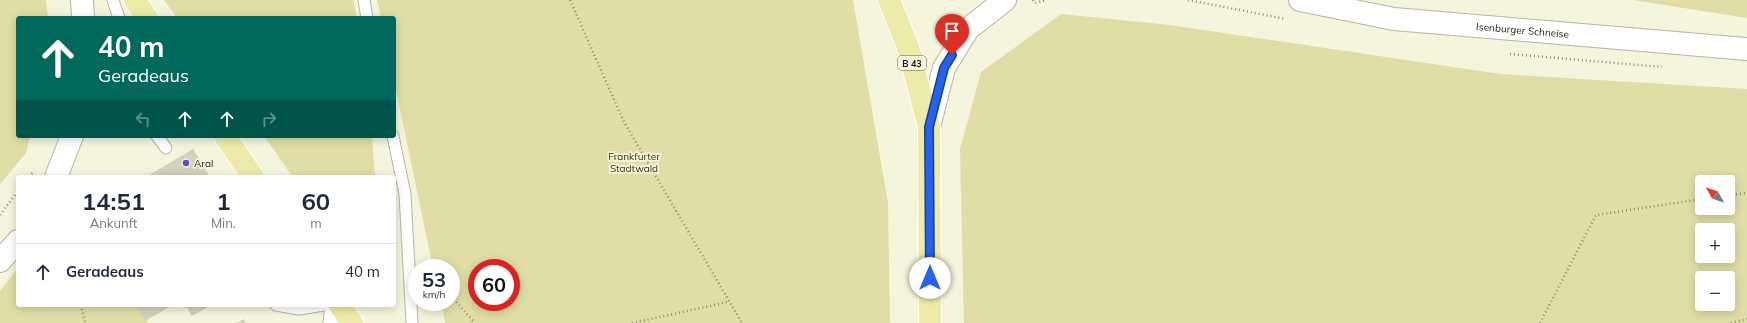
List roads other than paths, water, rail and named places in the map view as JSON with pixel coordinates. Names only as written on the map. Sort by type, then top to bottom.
[{"type":"main road","points":[[82,0],[83,16]]},
{"type":"main road","points":[[135,0],[146,16]]},
{"type":"main road","name":"B 43","points":[[889,0],[908,47],[929,127],[930,323]]},
{"type":"main road","points":[[929,127],[944,68],[968,30],[1004,0]]},
{"type":"main road","name":"Isenburger Schneise","points":[[1300,0],[1394,19],[1747,49]]},
{"type":"main road","points":[[57,175],[71,138]]},
{"type":"main road","points":[[226,138],[252,175]]},
{"type":"main road","points":[[0,261],[16,243]]},
{"type":"main road","points":[[341,307],[352,323]]},
{"type":"street","points":[[334,323],[336,307]]},
{"type":"lane","points":[[112,0],[118,16]]},
{"type":"lane","points":[[364,0],[368,16]]},
{"type":"lane","points":[[393,138],[405,194],[412,323]]},
{"type":"lane","points":[[288,307],[299,309],[312,307]]},
{"type":"place","name":"Aral","points":[[186,163]]},
{"type":"park label","name":"Frankfurter Stadtwald","points":[[634,162]]}]
